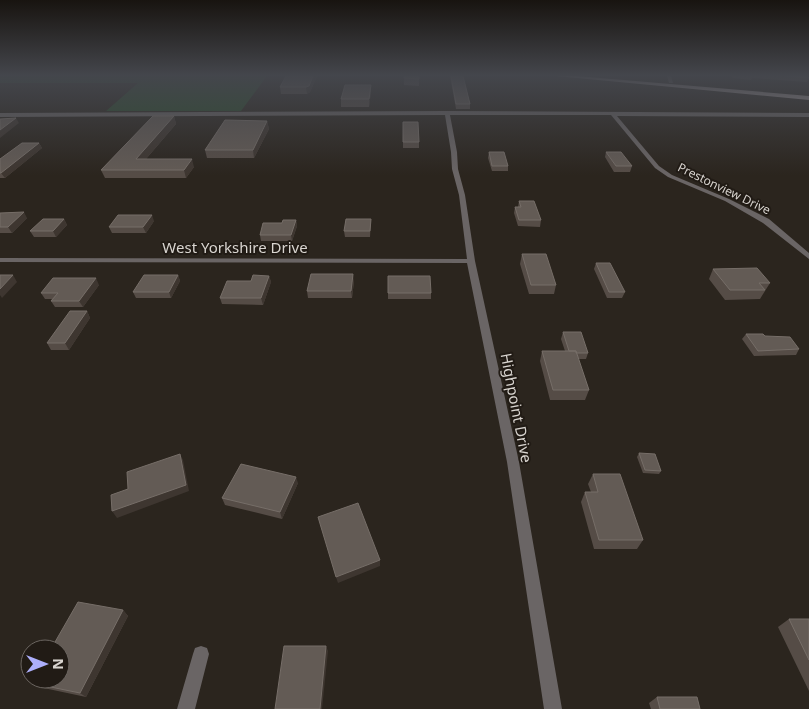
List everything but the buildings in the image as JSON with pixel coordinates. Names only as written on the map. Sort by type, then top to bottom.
[{"type":"street","points":[[0,115],[447,113],[809,115]]},
{"type":"street","name":"Highpoint Drive","points":[[447,113],[454,152],[454,169],[462,195],[471,261],[513,462],[553,709]]},
{"type":"street","name":"Prestonview Drive","points":[[613,114],[657,167],[670,176],[727,200],[766,221],[809,257]]},
{"type":"street","name":"West Yorkshire Drive","points":[[0,260],[471,261]]},
{"type":"street","points":[[186,709],[201,654]]},
{"type":"green space","points":[[108,109],[242,109],[241,111],[106,111]]}]
